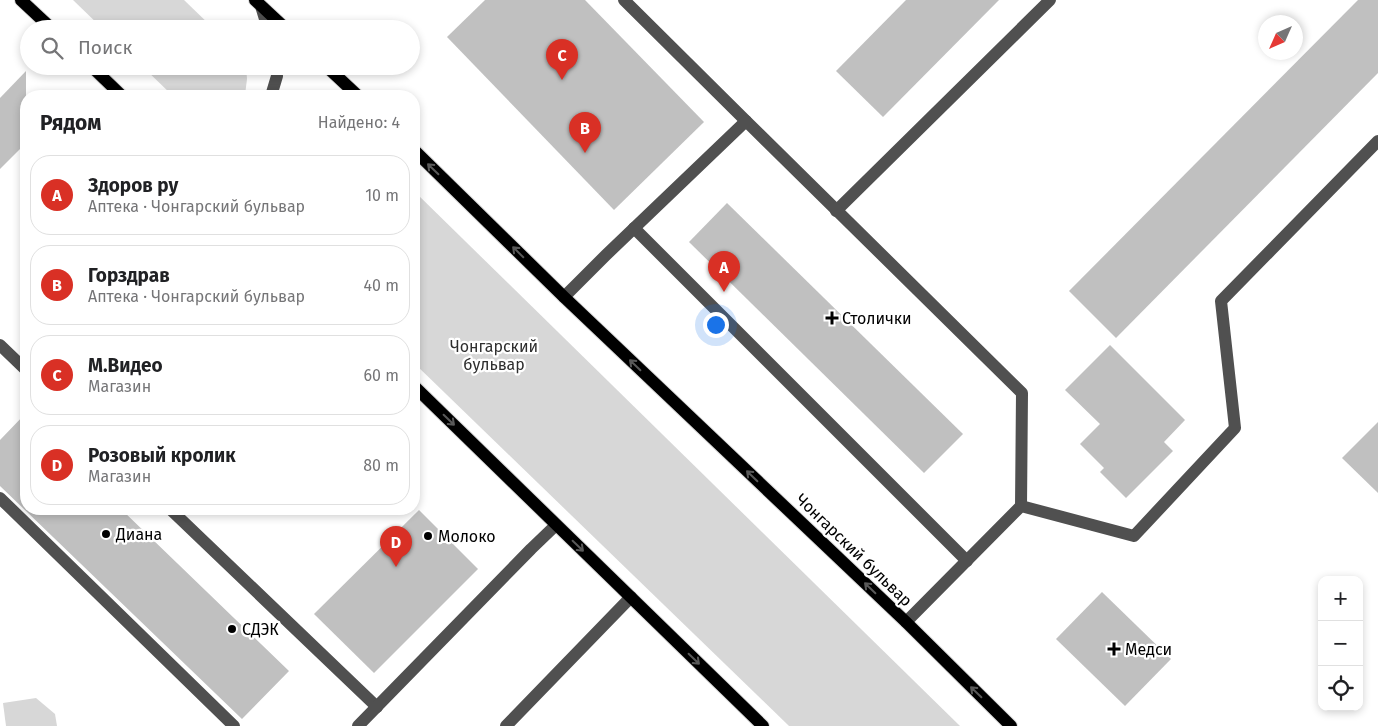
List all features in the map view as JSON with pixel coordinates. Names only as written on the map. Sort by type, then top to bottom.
[{"type":"main road","points":[[22,0],[43,20]]},
{"type":"main road","points":[[258,3],[276,20]]},
{"type":"main road","points":[[100,75],[116,90]]},
{"type":"main road","points":[[336,75],[352,90]]},
{"type":"main road","name":"Чонгарский бульвар","points":[[420,156],[564,298],[906,622],[1011,726]]},
{"type":"main road","points":[[420,392],[763,726]]},
{"type":"street","points":[[624,0],[1022,393],[1021,506],[906,622]]},
{"type":"street","points":[[836,211],[1050,0]]},
{"type":"street","points":[[258,3],[265,20]]},
{"type":"street","points":[[274,90],[278,75]]},
{"type":"street","points":[[564,298],[746,121]]},
{"type":"street","points":[[1021,506],[1134,536],[1235,428],[1222,301],[1378,141]]},
{"type":"street","points":[[634,228],[967,561]]},
{"type":"street","points":[[0,345],[20,364]]},
{"type":"street","points":[[0,498],[234,726]]},
{"type":"street","points":[[176,515],[377,707]]},
{"type":"street","points":[[358,726],[556,525]]},
{"type":"street","points":[[506,726],[631,597]]},
{"type":"green space","points":[[73,0],[184,0],[205,20],[94,20]]},
{"type":"green space","points":[[151,75],[247,75],[246,90],[167,90]]},
{"type":"green space","name":"Чонгарский бульвар","points":[[420,197],[960,726],[789,726],[420,369]]},
{"type":"green space","points":[[36,698],[55,714],[57,726],[6,726],[3,703]]},
{"type":"building","points":[[485,0],[585,0],[704,122],[614,210],[447,37]]},
{"type":"building","points":[[906,0],[999,0],[883,117],[836,71]]},
{"type":"building","points":[[1358,0],[1378,0],[1378,73],[1116,338],[1069,291],[1298,60],[1303,60],[1303,55]]},
{"type":"building","points":[[22,75],[26,75],[26,90],[20,90],[20,149],[0,169],[0,98]]},
{"type":"building","points":[[727,203],[963,434],[924,473],[689,242]]},
{"type":"building","points":[[1110,345],[1185,420],[1164,442],[1173,451],[1126,498],[1100,472],[1104,468],[1080,444],[1100,424],[1065,390]]},
{"type":"building","points":[[20,419],[20,505],[0,486],[0,440]]},
{"type":"building","points":[[1378,422],[1378,493],[1342,458]]},
{"type":"building","points":[[420,511],[478,569],[374,673],[314,614],[414,515],[420,515]]},
{"type":"building","points":[[30,515],[127,515],[289,671],[242,719]]},
{"type":"building","name":"Медси","points":[[1102,592],[1171,659],[1125,706],[1056,639]]},
{"type":"place","name":"М.Видео","points":[[562,80]]},
{"type":"place","name":"Горздрав","points":[[585,153]]},
{"type":"place","name":"Здоров ру","points":[[724,292]]},
{"type":"place","name":"Столички","points":[[832,318]]},
{"type":"place","name":"Диана","points":[[106,534]]},
{"type":"place","name":"Молоко","points":[[428,536]]},
{"type":"place","name":"Розовый кролик","points":[[396,567]]},
{"type":"place","name":"СДЭК","points":[[232,629]]},
{"type":"place","name":"Медси","points":[[1114,649]]}]
